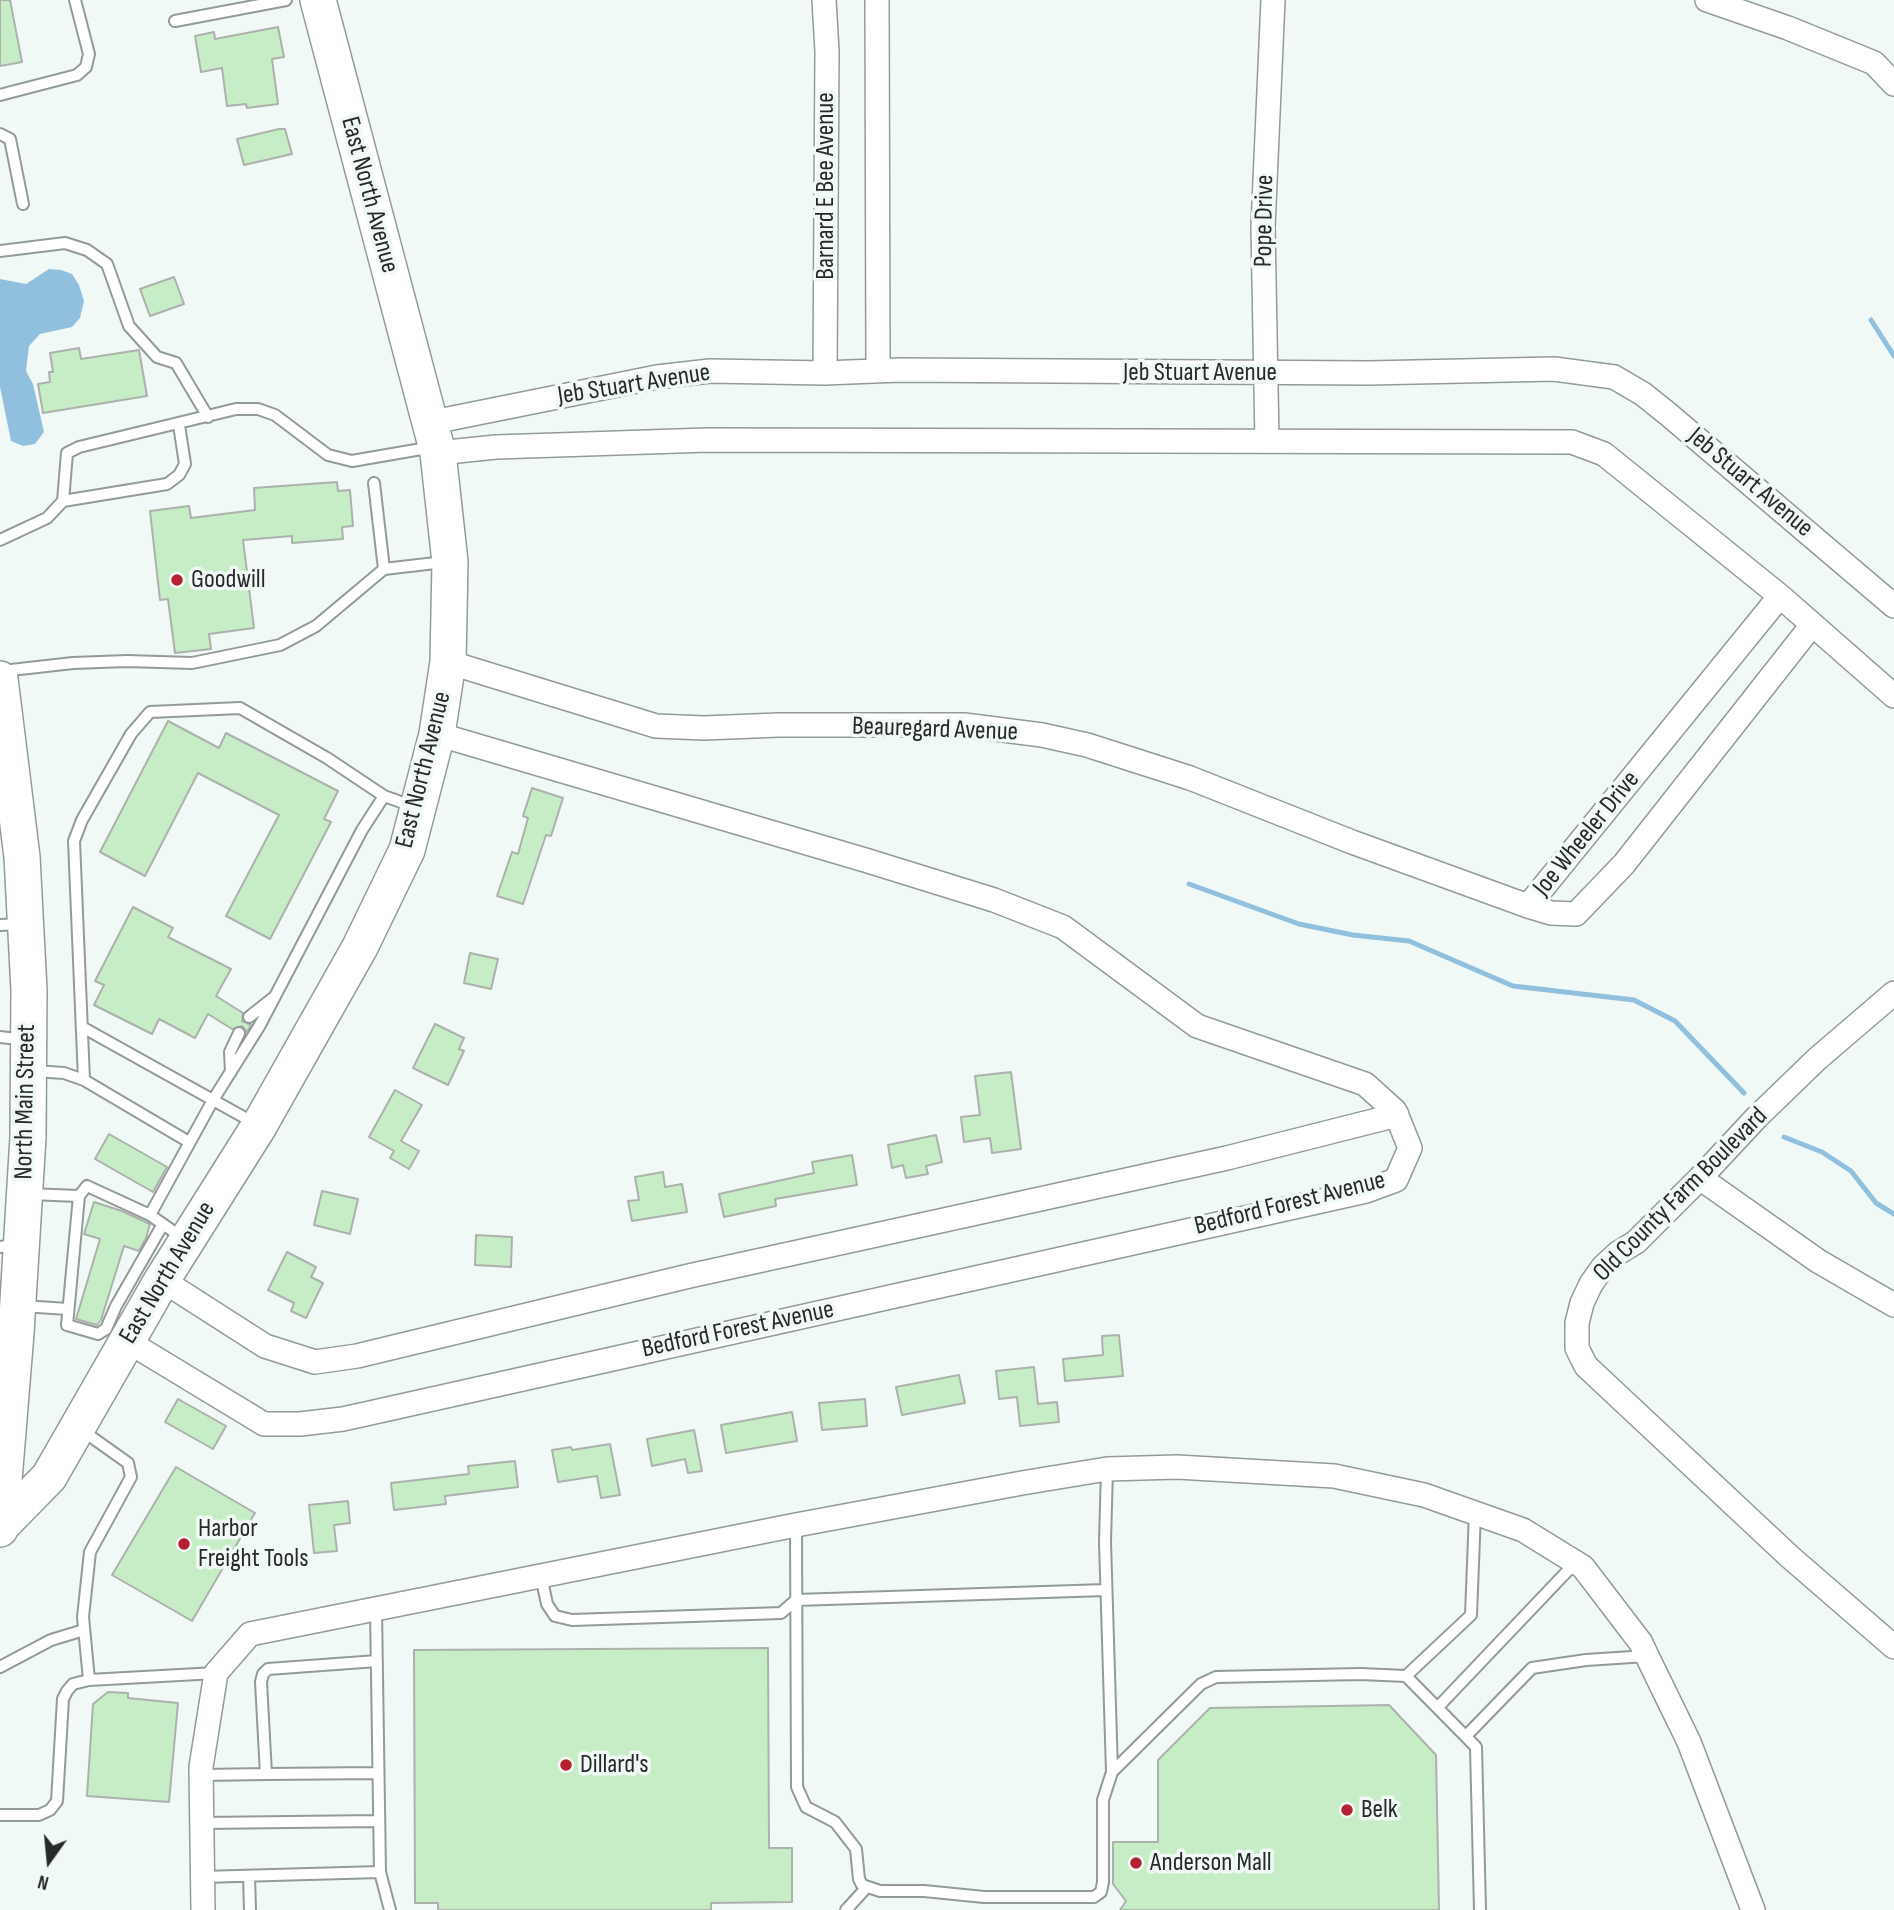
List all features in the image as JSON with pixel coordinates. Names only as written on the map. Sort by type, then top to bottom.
[{"type":"main road","name":"East North Avenue","points":[[0,1528],[49,1478],[78,1427],[123,1331],[162,1280],[175,1233],[259,1126],[360,947],[407,850],[437,734],[448,662],[450,562],[434,441],[318,0]]},
{"type":"main road","name":"North Main Street","points":[[0,678],[14,829],[13,925],[24,1194],[10,1245],[17,1305],[0,1528]]},
{"type":"street","name":"Barnard E Bee Avenue","points":[[824,0],[827,51],[825,373]]},
{"type":"street","name":"Barnard E Bee Avenue","points":[[877,0],[878,370]]},
{"type":"street","name":"Pope Drive","points":[[1267,441],[1263,227],[1273,0]]},
{"type":"street","points":[[1707,0],[1874,62],[1894,84]]},
{"type":"street","name":"Jeb Stuart Avenue","points":[[434,441],[657,377],[710,371],[1266,373],[1553,369],[1614,377],[1643,394],[1894,606]]},
{"type":"street","name":"Jeb Stuart Avenue","points":[[434,441],[496,447],[708,440],[1572,442],[1604,454],[1780,596],[1894,696]]},
{"type":"street","name":"Joe Wheeler Drive","points":[[1780,596],[1528,906],[1551,913],[1576,914],[1624,864],[1812,625]]},
{"type":"street","name":"Beauregard Avenue","points":[[448,662],[656,726],[704,728],[778,725],[964,725],[1042,735],[1087,745],[1190,778],[1352,842],[1528,906]]},
{"type":"street","points":[[162,1280],[265,1346],[297,1358],[325,1361],[357,1356],[689,1276],[1213,1161],[1397,1115],[1365,1084],[1197,1026],[1063,927],[1052,922],[891,867],[437,734]]},
{"type":"street","name":"Old County Farm Boulevard","points":[[1894,993],[1757,1117],[1636,1242],[1618,1253],[1603,1267],[1582,1303],[1577,1323],[1577,1348],[1586,1366],[1790,1558],[1894,1647]]},
{"type":"street","name":"Bedford Forest Avenue","points":[[123,1331],[264,1424],[300,1424],[343,1419],[1366,1191],[1396,1180],[1410,1148],[1397,1115]]},
{"type":"street","points":[[1700,1178],[1818,1261],[1894,1305]]},
{"type":"street","points":[[203,1910],[202,1775],[216,1674],[250,1634],[796,1525],[1107,1469],[1177,1466],[1335,1476],[1424,1495],[1523,1530],[1583,1567],[1641,1643],[1689,1742],[1753,1910]]},
{"type":"lane","points":[[0,95],[77,75],[86,67],[89,54],[75,0]]},
{"type":"lane","points":[[175,22],[286,0]]},
{"type":"lane","points":[[0,134],[10,139],[23,204]]},
{"type":"lane","points":[[0,251],[65,243],[87,250],[107,264],[129,326],[157,357],[176,363],[208,417]]},
{"type":"lane","points":[[63,501],[67,453],[79,447],[236,410],[258,409],[275,415],[328,455],[352,461],[434,441]]},
{"type":"lane","points":[[0,540],[47,518],[63,501],[167,484],[179,475],[185,464],[179,425]]},
{"type":"lane","points":[[374,483],[384,569]]},
{"type":"lane","points":[[0,671],[73,663],[192,663],[280,645],[316,626],[384,569],[450,562]]},
{"type":"lane","points":[[84,1080],[74,841],[82,820],[131,733],[150,712],[240,708],[327,758],[384,796],[418,807]]},
{"type":"lane","points":[[150,1215],[189,1142],[275,997],[362,830],[384,796]]},
{"type":"lane","points":[[248,1017],[275,997]]},
{"type":"lane","points":[[82,1027],[259,1126]]},
{"type":"lane","points":[[231,1072],[230,1052],[239,1033]]},
{"type":"lane","points":[[19,1049],[64,1073],[84,1080],[189,1142]]},
{"type":"lane","points":[[87,1186],[150,1215],[175,1233],[123,1331],[106,1329],[98,1334],[67,1325],[79,1196],[87,1186]]},
{"type":"lane","points":[[24,1194],[79,1196]]},
{"type":"lane","points":[[17,1305],[68,1309]]},
{"type":"lane","points":[[78,1427],[128,1463],[131,1478],[90,1552],[83,1616],[89,1680]]},
{"type":"lane","points":[[796,1525],[797,1787],[806,1807],[835,1822],[856,1849],[859,1880],[867,1887],[880,1891],[924,1891],[984,1897],[1094,1897],[1101,1892],[1103,1882],[1103,1800],[1112,1772],[1106,1590],[1107,1469]]},
{"type":"lane","points":[[1406,1676],[1471,1615],[1475,1513]]},
{"type":"lane","points":[[1438,1707],[1576,1562]]},
{"type":"lane","points":[[541,1576],[547,1604],[555,1616],[572,1620],[781,1613],[796,1600],[1106,1590]]},
{"type":"lane","points":[[376,1609],[380,1872],[390,1910]]},
{"type":"lane","points":[[0,1667],[51,1640],[84,1630]]},
{"type":"lane","points":[[1466,1736],[1532,1668],[1586,1660],[1647,1656]]},
{"type":"lane","points":[[265,1774],[261,1682],[263,1674],[268,1669],[278,1667],[377,1661]]},
{"type":"lane","points":[[0,1815],[39,1815],[50,1810],[57,1801],[63,1699],[73,1684],[89,1680],[216,1674]]},
{"type":"lane","points":[[1112,1772],[1201,1684],[1216,1677],[1361,1674],[1406,1676],[1476,1747],[1480,1910]]},
{"type":"lane","points":[[202,1775],[378,1773]]},
{"type":"lane","points":[[202,1823],[379,1821]]},
{"type":"lane","points":[[202,1877],[380,1872]]},
{"type":"lane","points":[[249,1876],[250,1910]]},
{"type":"lane","points":[[846,1910],[867,1887]]},
{"type":"water","points":[[49,269],[72,274],[84,301],[80,318],[72,327],[40,334],[29,346],[26,371],[33,384],[44,432],[35,444],[23,446],[11,441],[0,387],[0,279],[26,284]]},
{"type":"building","points":[[0,0],[10,0],[22,62],[0,66]]},
{"type":"building","points":[[278,27],[284,57],[272,59],[278,104],[247,108],[246,104],[227,106],[222,68],[201,72],[195,36],[214,32],[215,39]]},
{"type":"building","points":[[285,129],[292,154],[244,165],[237,139]]},
{"type":"building","points":[[174,277],[184,304],[150,316],[140,289]]},
{"type":"building","points":[[79,348],[81,359],[139,350],[147,396],[43,413],[38,384],[50,382],[49,372],[53,372],[50,353]]},
{"type":"building","points":[[337,482],[338,491],[350,490],[353,526],[342,527],[343,539],[292,543],[292,536],[243,540],[254,628],[209,634],[211,649],[175,653],[168,599],[160,600],[150,511],[189,506],[191,518],[255,510],[254,488]]},
{"type":"building","points":[[168,721],[219,748],[226,733],[338,791],[324,819],[331,822],[270,939],[226,916],[279,815],[198,773],[145,876],[100,852]]},
{"type":"building","points":[[532,788],[563,798],[551,836],[546,835],[523,904],[497,896],[512,852],[518,854],[528,818],[523,816]]},
{"type":"building","points":[[133,907],[173,928],[168,937],[231,969],[216,996],[243,1013],[242,1021],[251,1025],[247,1032],[242,1026],[232,1029],[208,1014],[195,1038],[159,1019],[152,1034],[94,1005],[104,985],[95,981]]},
{"type":"building","points":[[470,953],[498,959],[491,989],[464,983]]},
{"type":"building","points":[[435,1024],[464,1038],[459,1049],[464,1051],[448,1085],[413,1068]]},
{"type":"building","points":[[1011,1072],[1021,1149],[992,1153],[990,1138],[964,1142],[961,1117],[980,1115],[975,1076]]},
{"type":"building","points":[[395,1090],[422,1105],[401,1141],[419,1151],[409,1169],[390,1158],[394,1151],[369,1137]]},
{"type":"building","points":[[109,1134],[167,1167],[153,1192],[95,1159]]},
{"type":"building","points":[[936,1135],[942,1162],[926,1166],[928,1174],[906,1178],[903,1165],[892,1168],[888,1145]]},
{"type":"building","points":[[852,1155],[857,1185],[775,1199],[776,1206],[724,1217],[719,1194],[814,1173],[812,1162]]},
{"type":"building","points":[[663,1172],[665,1187],[682,1184],[687,1212],[632,1221],[628,1201],[639,1200],[635,1177]]},
{"type":"building","points":[[322,1191],[358,1199],[350,1234],[314,1225]]},
{"type":"building","points":[[94,1202],[150,1224],[139,1251],[124,1246],[101,1320],[97,1325],[76,1319],[100,1239],[84,1234]]},
{"type":"building","points":[[476,1235],[512,1237],[511,1267],[475,1265]]},
{"type":"building","points":[[287,1252],[316,1267],[311,1277],[323,1283],[306,1318],[291,1311],[294,1303],[268,1290]]},
{"type":"building","points":[[1119,1335],[1123,1376],[1065,1381],[1063,1359],[1103,1355],[1102,1336]]},
{"type":"building","points":[[1034,1367],[1038,1404],[1057,1402],[1059,1422],[1020,1426],[1017,1397],[999,1399],[996,1371]]},
{"type":"building","points":[[959,1375],[965,1403],[902,1415],[896,1387]]},
{"type":"building","points":[[178,1399],[226,1426],[213,1449],[165,1422]]},
{"type":"building","points":[[865,1399],[867,1426],[822,1430],[819,1403]]},
{"type":"building","points":[[792,1412],[797,1441],[726,1453],[721,1425]]},
{"type":"building","points":[[694,1430],[702,1471],[688,1473],[685,1459],[652,1466],[647,1439]]},
{"type":"building","points":[[610,1444],[620,1495],[601,1498],[597,1476],[558,1482],[552,1450]]},
{"type":"building","points":[[515,1461],[518,1487],[445,1496],[446,1504],[394,1510],[391,1483],[469,1474],[468,1466]]},
{"type":"building","name":"Harbor Freight Tools","points":[[176,1467],[255,1513],[192,1621],[112,1575]]},
{"type":"building","points":[[348,1501],[350,1523],[334,1525],[337,1551],[314,1553],[309,1505]]},
{"type":"building","points":[[768,1648],[769,1848],[792,1848],[792,1902],[711,1903],[711,1910],[438,1910],[438,1903],[415,1903],[414,1650]]},
{"type":"building","points":[[108,1692],[128,1693],[128,1698],[178,1703],[169,1802],[87,1796],[93,1704]]},
{"type":"building","points":[[1389,1705],[1436,1755],[1439,1910],[1120,1910],[1126,1901],[1113,1884],[1113,1842],[1158,1842],[1158,1760],[1210,1708]]},
{"type":"waterway","points":[[1871,320],[1894,356]]},
{"type":"waterway","points":[[1189,884],[1299,924],[1353,935],[1409,941],[1513,986],[1634,1000],[1675,1021],[1744,1093]]},
{"type":"waterway","points":[[1784,1137],[1822,1152],[1851,1171],[1876,1203],[1894,1214]]},
{"type":"place","name":"Goodwill","points":[[177,580]]},
{"type":"place","name":"Harbor Freight Tools","points":[[184,1544]]},
{"type":"place","name":"Dillard's","points":[[566,1765]]},
{"type":"place","name":"Belk","points":[[1347,1810]]},
{"type":"place","name":"Anderson Mall","points":[[1136,1863]]}]
